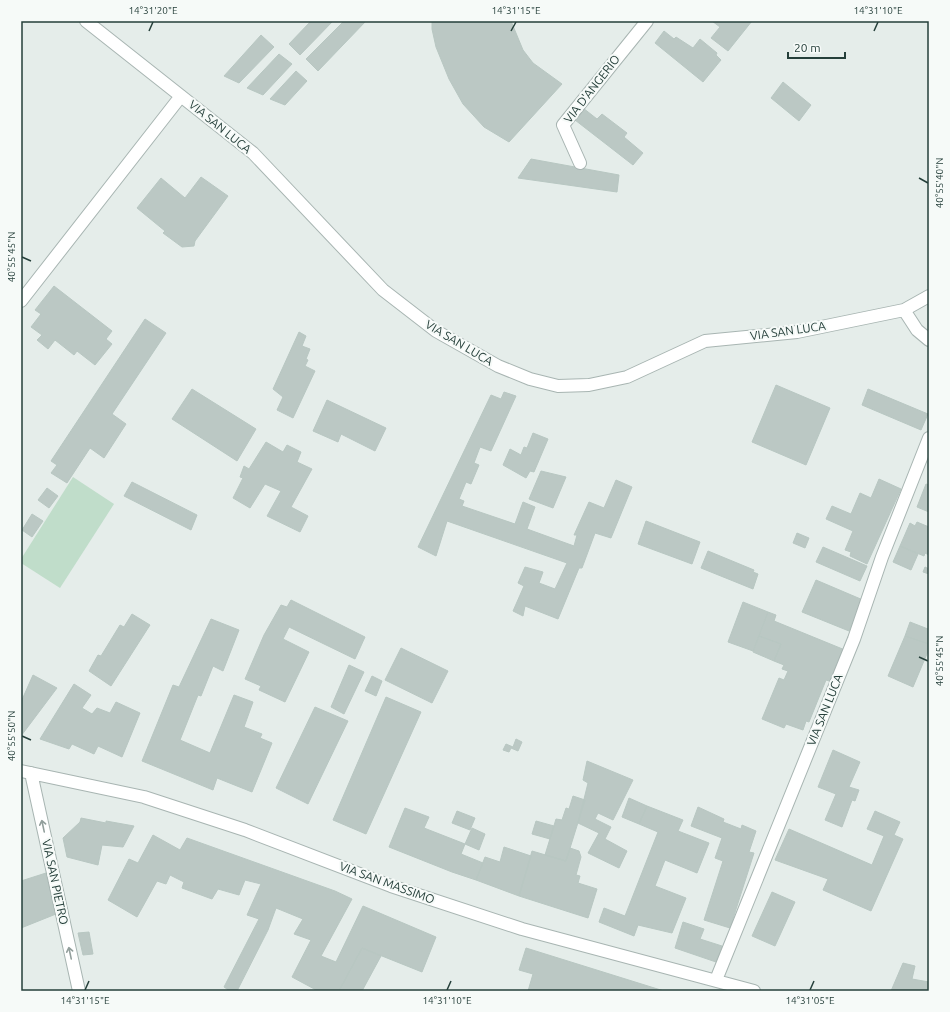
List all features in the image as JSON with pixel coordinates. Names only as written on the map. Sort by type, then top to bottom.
[{"type":"street","name":"VIA SAN LUCA","points":[[86,21],[252,152],[383,290],[436,331],[498,366],[530,379],[558,386],[589,385],[627,377],[705,341],[797,332],[904,310],[929,296]]},
{"type":"street","name":"VIA D'ANGERIO","points":[[580,163],[562,125],[647,21]]},
{"type":"street","points":[[21,301],[181,96]]},
{"type":"street","points":[[904,310],[917,330],[929,340]]},
{"type":"street","name":"VIA SAN LUCA","points":[[716,980],[854,639],[882,557],[929,438]]},
{"type":"street","name":"VIA SAN MASSIMO","points":[[26,772],[144,797],[245,830],[391,886],[522,929],[716,980],[735,989],[754,991]]},
{"type":"street","name":"VIA SAN PIETRO","points":[[26,772],[78,991]]},
{"type":"green space","points":[[73,477],[114,504],[60,588],[21,563],[21,559]]},
{"type":"building","points":[[311,21],[333,21],[300,55],[289,44]]},
{"type":"building","points":[[344,21],[366,21],[318,71],[306,59]]},
{"type":"building","points":[[432,21],[511,21],[523,50],[533,63],[562,84],[509,142],[484,127],[463,104],[449,79],[436,47],[432,29]]},
{"type":"building","points":[[712,21],[752,21],[728,51],[711,38],[720,27]]},
{"type":"building","points":[[664,31],[674,39],[676,37],[693,48],[700,39],[717,53],[716,55],[721,60],[703,82],[655,43]]},
{"type":"building","points":[[261,35],[274,47],[239,83],[224,76]]},
{"type":"building","points":[[279,54],[292,64],[263,95],[247,88]]},
{"type":"building","points":[[296,71],[307,81],[285,105],[270,99]]},
{"type":"building","points":[[783,82],[811,105],[799,121],[771,98]]},
{"type":"building","points":[[583,108],[597,119],[602,114],[627,133],[624,137],[643,153],[633,165],[575,120]]},
{"type":"building","points":[[531,159],[619,175],[617,192],[518,178]]},
{"type":"building","points":[[201,177],[228,196],[195,241],[194,246],[182,247],[163,233],[165,231],[137,208],[161,178],[185,198]]},
{"type":"building","points":[[54,286],[112,331],[106,339],[112,344],[95,365],[77,351],[74,355],[55,340],[48,349],[37,340],[42,335],[31,327],[41,314],[35,310]]},
{"type":"building","points":[[145,319],[166,333],[112,414],[126,424],[104,458],[90,448],[67,483],[51,473],[57,465],[51,461]]},
{"type":"building","points":[[299,332],[306,336],[302,346],[310,349],[305,366],[315,371],[293,418],[277,410],[283,397],[273,389]]},
{"type":"building","points":[[776,385],[830,408],[806,465],[752,442]]},
{"type":"building","points":[[192,389],[256,429],[237,461],[172,419]]},
{"type":"building","points":[[868,389],[928,414],[921,430],[862,405]]},
{"type":"building","points":[[504,392],[516,396],[491,451],[480,447],[474,463],[479,465],[471,484],[466,482],[459,499],[464,501],[462,506],[515,524],[523,502],[535,507],[527,529],[574,546],[577,535],[574,535],[589,502],[604,508],[616,480],[632,487],[611,538],[595,533],[582,568],[579,568],[558,619],[525,606],[523,616],[513,611],[524,586],[518,583],[525,567],[543,572],[539,583],[555,589],[567,563],[447,521],[436,556],[418,547],[491,395],[501,399]]},
{"type":"building","points":[[327,400],[386,428],[375,451],[341,434],[338,442],[313,431]]},
{"type":"building","points":[[533,433],[548,439],[534,472],[530,471],[526,478],[503,465],[510,449],[521,455],[524,447],[527,448]]},
{"type":"building","points":[[266,442],[283,452],[287,445],[301,452],[297,462],[312,469],[291,507],[308,516],[300,532],[267,516],[281,491],[265,484],[250,508],[233,498],[243,478],[240,477],[244,466],[249,469]]},
{"type":"building","points":[[541,471],[566,477],[553,508],[529,499]]},
{"type":"building","points":[[879,479],[901,489],[867,564],[850,556],[851,552],[845,550],[853,531],[826,519],[832,506],[851,514],[860,493],[871,498]]},
{"type":"building","points":[[132,482],[197,515],[191,530],[124,496]]},
{"type":"building","points":[[926,484],[929,485],[929,512],[917,507]]},
{"type":"building","points":[[47,488],[58,496],[49,508],[38,500]]},
{"type":"building","points":[[32,514],[43,521],[32,537],[22,530]]},
{"type":"building","points":[[646,521],[700,542],[692,564],[638,544]]},
{"type":"building","points":[[917,522],[929,527],[929,555],[925,553],[924,556],[900,546],[910,523],[915,526]]},
{"type":"building","points":[[797,533],[809,538],[805,548],[793,543]]},
{"type":"building","points":[[900,546],[918,554],[911,570],[893,562]]},
{"type":"building","points":[[823,547],[867,566],[860,581],[816,562]]},
{"type":"building","points":[[708,551],[754,570],[753,572],[758,574],[753,589],[701,568]]},
{"type":"building","points":[[925,567],[929,569],[929,574],[923,572]]},
{"type":"building","points":[[816,580],[863,600],[849,631],[802,612]]},
{"type":"building","points":[[291,600],[365,637],[355,659],[289,627],[283,639],[309,652],[285,702],[259,690],[261,686],[245,679],[264,635],[281,605],[287,607]]},
{"type":"building","points":[[743,602],[768,612],[753,651],[728,642]]},
{"type":"building","points":[[768,612],[776,615],[774,621],[845,650],[832,682],[826,680],[809,722],[806,721],[803,730],[786,724],[784,728],[762,719],[779,678],[784,680],[788,671],[782,669],[784,665],[774,661],[781,644],[759,636]]},
{"type":"building","points":[[132,614],[150,625],[111,686],[89,671],[98,655],[101,656],[120,625],[124,627]]},
{"type":"building","points":[[211,619],[239,630],[223,671],[213,666],[201,696],[198,695],[180,740],[210,753],[234,695],[253,702],[244,727],[262,734],[260,738],[272,743],[252,792],[217,778],[213,790],[142,761],[173,685],[179,687]]},
{"type":"building","points":[[910,622],[928,629],[929,627],[929,644],[905,636]]},
{"type":"building","points":[[759,636],[781,644],[774,661],[753,652]]},
{"type":"building","points":[[905,636],[929,644],[929,649],[913,687],[888,676]]},
{"type":"building","points":[[401,648],[448,671],[432,703],[385,680]]},
{"type":"building","points":[[349,665],[364,672],[344,714],[331,707]]},
{"type":"building","points":[[33,675],[57,688],[21,736],[21,702]]},
{"type":"building","points":[[372,676],[382,681],[376,696],[365,691]]},
{"type":"building","points":[[74,684],[91,695],[82,708],[92,714],[97,708],[110,713],[116,702],[140,713],[122,757],[98,746],[94,754],[72,744],[69,749],[40,739]]},
{"type":"building","points":[[386,697],[421,712],[366,834],[333,820]]},
{"type":"building","points":[[315,707],[348,721],[308,804],[276,788]]},
{"type":"building","points":[[516,739],[522,742],[518,751],[511,748],[509,752],[503,750],[506,744],[513,747]]},
{"type":"building","points":[[833,750],[860,762],[849,787],[859,790],[855,801],[852,800],[842,827],[825,820],[836,794],[818,787]]},
{"type":"building","points":[[587,761],[633,780],[613,820],[598,813],[595,819],[611,827],[605,839],[627,851],[619,868],[588,853],[599,833],[578,823],[588,783],[583,780]]},
{"type":"building","points":[[573,796],[585,800],[566,861],[545,855],[556,819],[562,820],[566,808],[569,809]]},
{"type":"building","points":[[629,798],[647,806],[639,824],[622,817]]},
{"type":"building","points":[[647,806],[683,820],[678,831],[709,843],[697,873],[665,860],[655,886],[686,898],[672,933],[638,925],[634,936],[599,922],[604,908],[625,916],[658,832],[639,824]]},
{"type":"building","points":[[698,807],[724,819],[723,822],[741,829],[742,825],[756,831],[749,852],[754,853],[730,928],[704,920],[723,861],[715,858],[722,838],[691,826]]},
{"type":"building","points":[[405,808],[429,817],[424,828],[465,844],[461,854],[483,863],[476,880],[389,847]]},
{"type":"building","points":[[457,811],[475,818],[470,830],[452,823]]},
{"type":"building","points":[[875,811],[900,822],[894,835],[903,839],[871,911],[823,890],[828,879],[775,860],[789,829],[872,865],[884,836],[867,829]]},
{"type":"building","points":[[81,818],[106,823],[106,821],[134,826],[123,847],[102,845],[98,865],[67,857],[63,838],[80,822]]},
{"type":"building","points":[[536,821],[554,826],[550,839],[532,834]]},
{"type":"building","points":[[472,828],[485,834],[479,850],[465,844]]},
{"type":"building","points":[[153,835],[180,850],[187,838],[335,891],[352,899],[321,956],[336,962],[363,906],[436,937],[422,972],[362,948],[339,991],[318,991],[292,977],[311,940],[294,934],[303,919],[276,908],[268,930],[237,991],[230,991],[224,987],[259,919],[247,915],[261,884],[245,880],[239,895],[218,889],[212,899],[182,888],[184,882],[170,875],[166,884],[157,881],[137,917],[108,900],[129,859],[138,863]]},
{"type":"building","points":[[504,847],[531,856],[519,896],[476,880],[485,857],[500,862]]},
{"type":"building","points":[[570,848],[579,851],[581,857],[576,875],[580,876],[578,883],[597,889],[588,918],[519,896],[532,851],[566,861]]},
{"type":"building","points":[[46,873],[56,914],[21,928],[21,889],[23,888],[21,881]]},
{"type":"building","points":[[772,892],[795,902],[775,946],[752,936]]},
{"type":"building","points":[[683,922],[704,929],[700,939],[722,946],[716,962],[675,948]]},
{"type":"building","points":[[89,932],[93,954],[83,955],[78,933]]},
{"type":"building","points":[[362,948],[381,956],[362,991],[339,991]]},
{"type":"building","points":[[526,948],[664,991],[528,991],[533,974],[519,970]]},
{"type":"building","points":[[903,963],[915,966],[912,979],[929,982],[929,991],[891,991]]}]
